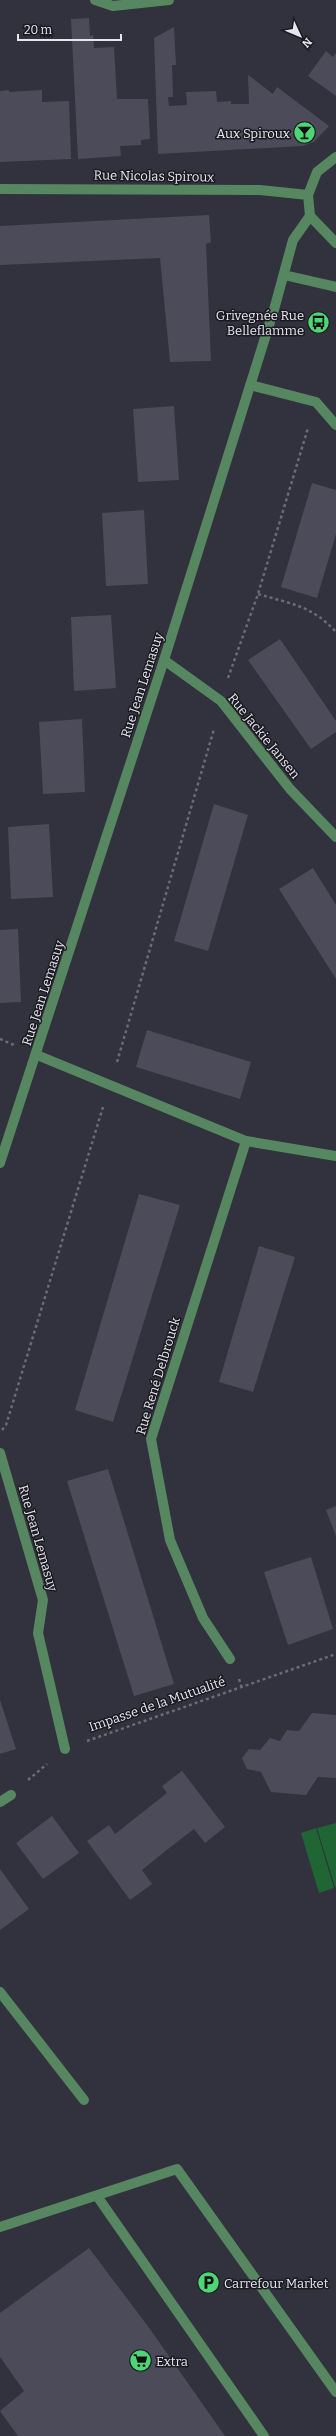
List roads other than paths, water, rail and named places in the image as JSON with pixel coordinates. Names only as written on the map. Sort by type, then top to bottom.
[{"type":"street","points":[[95,0],[113,6],[169,0]]},
{"type":"street","points":[[336,157],[317,172],[308,195],[310,216],[336,243]]},
{"type":"street","name":"Rue Nicolas Spiroux","points":[[0,189],[260,190],[308,195]]},
{"type":"street","name":"Rue Jean Lemasuy","points":[[0,1163],[37,1055],[164,660],[284,275],[293,240],[310,216]]},
{"type":"street","points":[[284,275],[336,287]]},
{"type":"street","points":[[250,385],[316,402],[336,425]]},
{"type":"street","name":"Rue Jackie Jansen","points":[[164,660],[220,701],[290,789],[336,837]]},
{"type":"street","points":[[37,1055],[246,1142],[336,1156]]},
{"type":"street","name":"Rue René Delbrouck","points":[[230,1659],[203,1618],[170,1540],[151,1439],[246,1142]]},
{"type":"street","name":"Rue Jean Lemasuy","points":[[0,1453],[43,1600],[38,1633],[64,1749]]},
{"type":"street","points":[[0,1802],[11,1795]]},
{"type":"street","points":[[0,1992],[84,2100]]},
{"type":"street","points":[[0,2227],[178,2169],[336,2392]]},
{"type":"street","points":[[97,2196],[264,2436]]},
{"type":"place","name":"Aux Spiroux","points":[[305,133]]},
{"type":"place","name":"Grivegnée Rue Belleflamme","points":[[319,322]]},
{"type":"place","name":"Carrefour Market","points":[[209,2283]]},
{"type":"place","name":"Extra","points":[[141,2361]]}]
